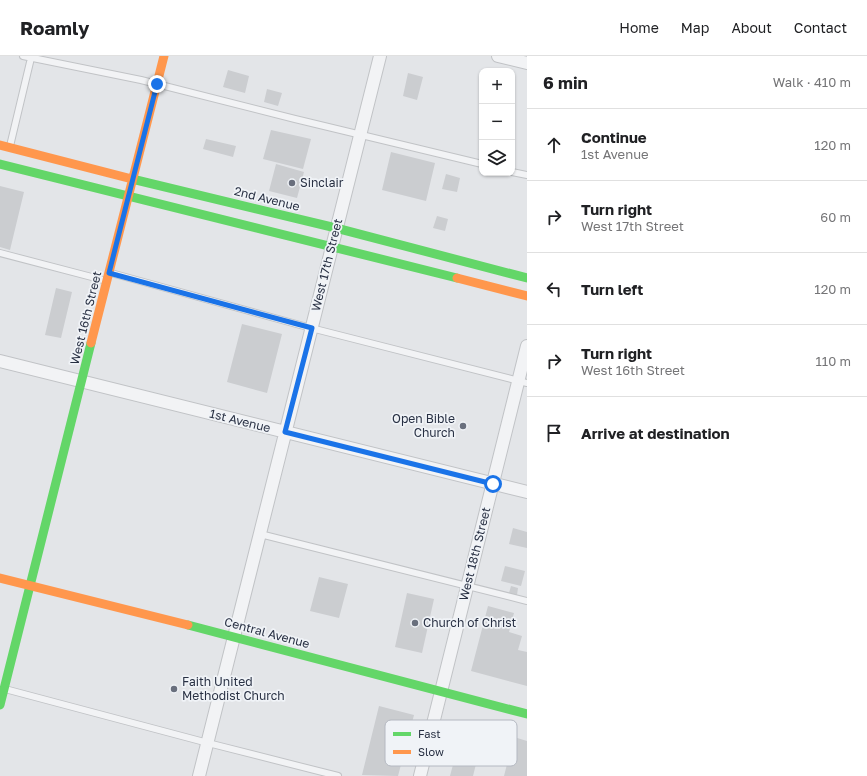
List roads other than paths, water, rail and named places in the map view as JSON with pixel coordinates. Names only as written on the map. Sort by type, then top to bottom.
[{"type":"street","name":"West 16th Street","points":[[0,705],[2,688],[30,585],[164,56]]},
{"type":"street","name":"West 17th Street","points":[[199,776],[380,56]]},
{"type":"street","points":[[498,56],[527,63]]},
{"type":"street","name":"2nd Avenue","points":[[5,146],[133,179],[336,228],[527,278]]},
{"type":"street","points":[[0,164],[527,296]]},
{"type":"street","name":"West 18th Street","points":[[434,720],[493,484],[523,382],[527,346]]},
{"type":"street","name":"1st Avenue","points":[[0,361],[527,492]]},
{"type":"street","name":"Central Avenue","points":[[0,578],[234,637],[527,714]]},
{"type":"street","name":"West 18th Street","points":[[420,776],[422,766]]},
{"type":"lane","points":[[23,56],[157,84],[479,163]]},
{"type":"lane","points":[[5,146],[31,58]]},
{"type":"lane","points":[[515,173],[527,175]]},
{"type":"lane","points":[[0,253],[108,277],[523,382]]},
{"type":"lane","points":[[260,534],[527,601]]},
{"type":"lane","points":[[2,688],[338,776]]},
{"type":"place","name":"Sinclair","points":[[292,183]]},
{"type":"place","name":"Open Bible Church","points":[[463,426]]},
{"type":"place","name":"Church of Christ","points":[[415,623]]},
{"type":"place","name":"Faith United Methodist Church","points":[[174,689]]}]
